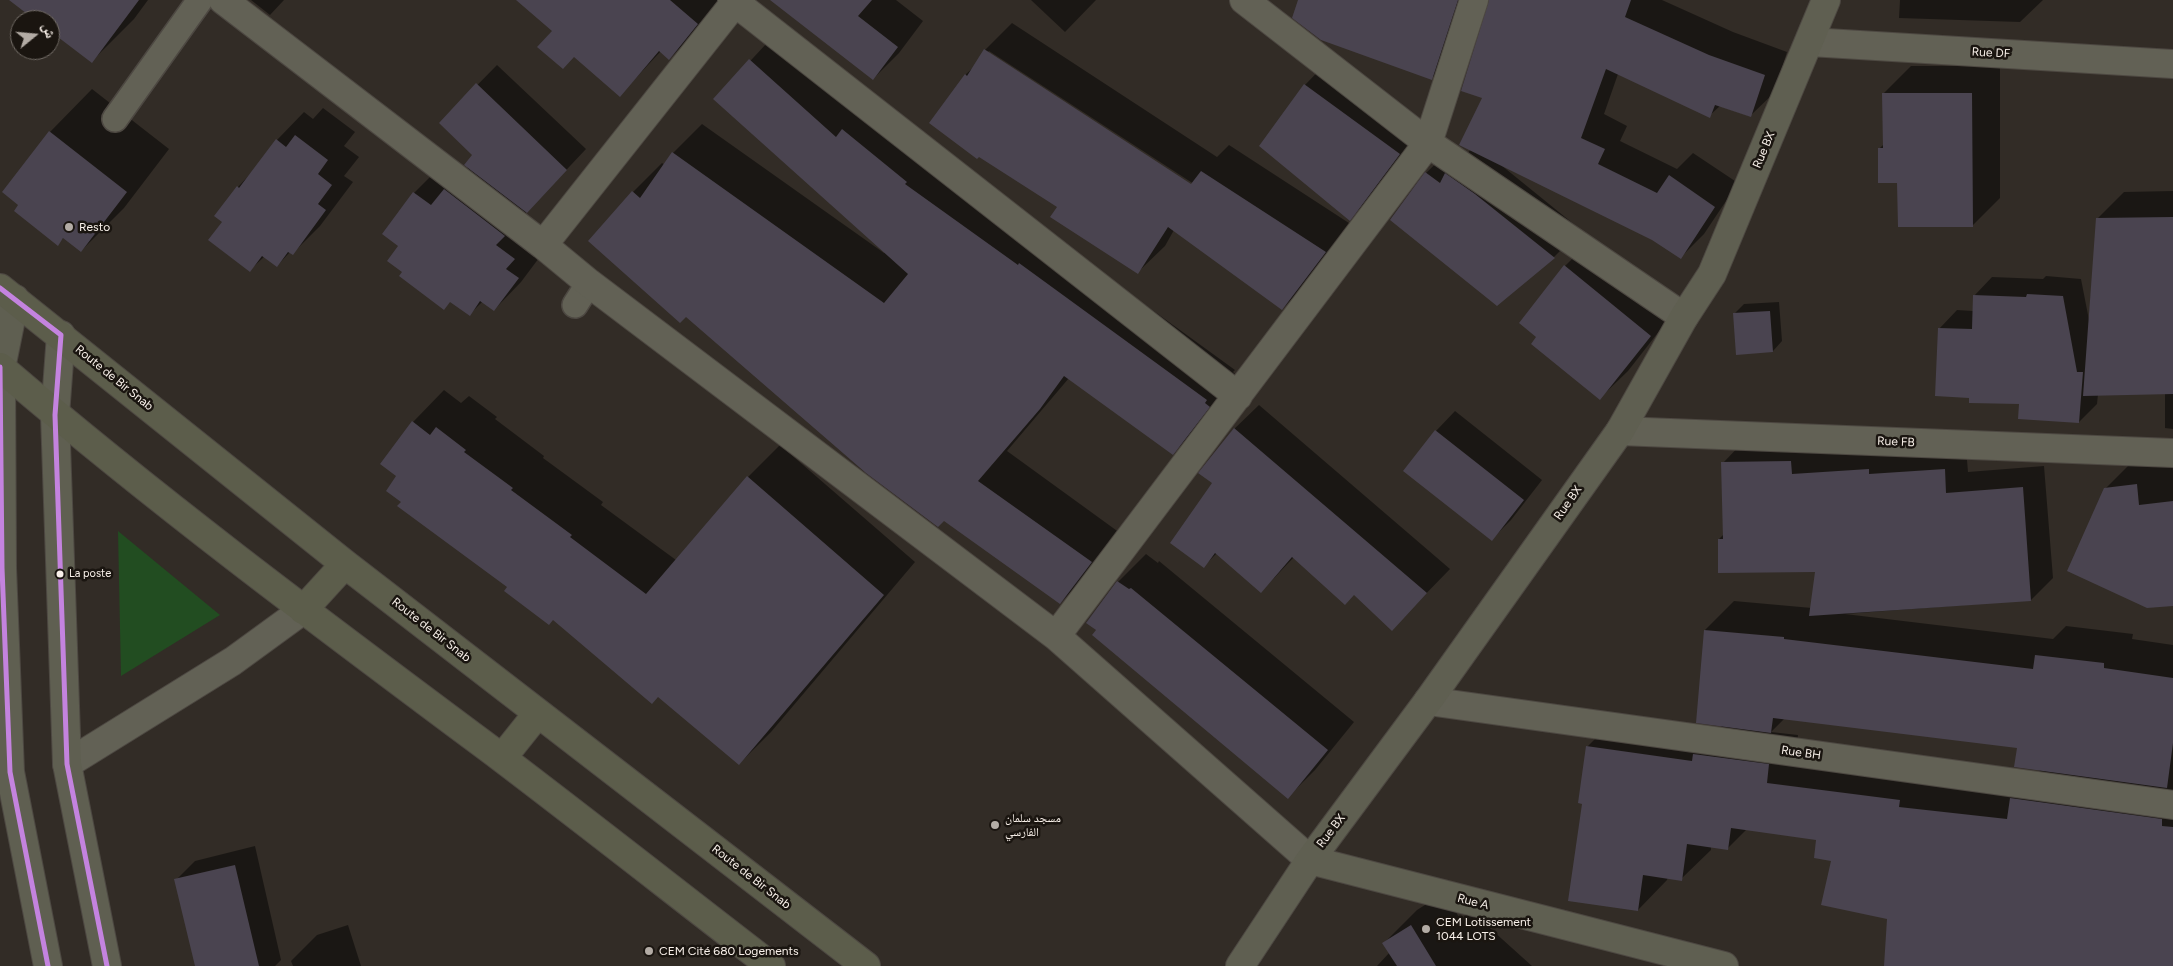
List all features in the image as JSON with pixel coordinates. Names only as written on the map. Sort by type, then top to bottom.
[{"type":"main road","name":"Route de Bir Snab","points":[[8,294],[345,564],[858,963]]},
{"type":"main road","points":[[0,367],[55,414],[303,610],[502,758],[771,966]]},
{"type":"main road","points":[[303,610],[345,564]]},
{"type":"main road","points":[[502,758],[538,713]]},
{"type":"street","points":[[223,0],[543,245],[582,294],[1056,636],[1310,860]]},
{"type":"street","points":[[1244,0],[1428,142],[1684,317]]},
{"type":"street","points":[[1056,636],[1428,142],[1474,0]]},
{"type":"street","name":"Rue BX","points":[[1240,966],[1310,860],[1428,701],[1620,431],[1684,317],[1712,274],[1826,0]]},
{"type":"street","points":[[543,245],[735,1],[1238,396]]},
{"type":"street","name":"Rue DF","points":[[1810,42],[2173,64]]},
{"type":"street","points":[[8,294],[0,367],[1,569],[10,772],[48,966]]},
{"type":"street","points":[[61,336],[55,414],[67,764],[107,966]]},
{"type":"street","name":"Rue FB","points":[[1620,431],[2173,453]]},
{"type":"street","points":[[67,764],[233,661],[303,610]]},
{"type":"street","name":"Rue BH","points":[[1428,701],[2173,805]]},
{"type":"street","name":"Rue A","points":[[1310,860],[1724,966]]},
{"type":"lane","points":[[115,119],[200,0]]},
{"type":"green space","points":[[118,531],[220,615],[121,676]]},
{"type":"building","points":[[9,0],[139,0],[92,63],[60,39],[60,10],[22,10]]},
{"type":"building","points":[[516,0],[670,0],[698,24],[669,60],[659,51],[620,97],[574,57],[563,69],[537,47],[552,31]]},
{"type":"building","points":[[770,0],[872,0],[858,16],[898,47],[873,80]]},
{"type":"building","points":[[1298,0],[1458,0],[1432,80],[1321,40],[1292,18]]},
{"type":"building","points":[[1489,0],[1631,0],[1625,17],[1709,55],[1765,75],[1751,117],[1715,105],[1710,118],[1606,69],[1581,138],[1605,149],[1598,164],[1657,193],[1669,175],[1715,207],[1681,259],[1652,240],[1459,145],[1482,98],[1461,91]]},
{"type":"building","points":[[984,49],[1191,184],[1201,171],[1326,252],[1282,310],[1168,227],[1138,274],[1050,217],[1057,207],[979,157],[977,159],[929,123],[965,74],[967,76]]},
{"type":"building","points":[[749,59],[836,137],[842,129],[907,182],[905,184],[1018,265],[1019,263],[1207,400],[1205,403],[1210,407],[1173,455],[1064,376],[1040,409],[978,481],[1092,562],[1060,604],[944,521],[938,527],[866,473],[686,317],[680,323],[588,241],[632,191],[640,198],[672,152],[884,303],[908,274],[713,99]]},
{"type":"building","points":[[476,83],[567,170],[527,213],[464,165],[472,155],[439,123]]},
{"type":"building","points":[[1304,84],[1400,154],[1350,221],[1259,146]]},
{"type":"building","points":[[1882,93],[1972,93],[1973,227],[1898,227],[1897,183],[1878,183],[1878,148],[1883,148]]},
{"type":"building","points":[[49,131],[127,192],[81,252],[63,238],[58,246],[14,211],[18,205],[2,192]]},
{"type":"building","points":[[295,135],[328,160],[318,174],[332,185],[318,204],[326,210],[293,255],[288,252],[277,267],[262,256],[250,272],[208,240],[222,222],[214,216],[237,186],[239,188],[276,139],[286,147]]},
{"type":"building","points":[[1425,172],[1440,183],[1445,173],[1475,194],[1555,258],[1497,306],[1390,220]]},
{"type":"building","points":[[444,189],[505,236],[496,245],[515,259],[506,269],[519,278],[494,311],[480,301],[470,316],[450,302],[444,310],[399,276],[402,272],[387,261],[398,246],[382,234],[413,192],[431,205]]},
{"type":"building","points":[[2173,217],[2173,394],[2083,396],[2096,218]]},
{"type":"building","points":[[1564,265],[1651,336],[1600,400],[1531,344],[1536,337],[1519,323]]},
{"type":"building","points":[[2027,294],[2063,296],[2077,372],[2083,372],[2079,423],[2018,419],[2019,404],[1969,403],[1969,398],[1935,396],[1938,328],[1972,329],[1973,295],[2026,297]]},
{"type":"building","points":[[1770,311],[1773,352],[1736,355],[1733,313]]},
{"type":"building","points":[[412,421],[430,435],[436,427],[466,450],[464,452],[513,488],[511,490],[572,535],[570,537],[646,594],[747,476],[884,595],[739,765],[658,697],[652,704],[553,620],[549,625],[504,591],[507,587],[397,506],[401,502],[386,491],[396,476],[380,464]]},
{"type":"building","points":[[1234,428],[1427,593],[1392,631],[1354,595],[1345,605],[1292,557],[1261,593],[1215,553],[1204,568],[1170,543],[1212,483],[1198,473]]},
{"type":"building","points":[[1435,430],[1524,500],[1492,541],[1403,471]]},
{"type":"building","points":[[1791,461],[1792,474],[1869,469],[1869,474],[1945,469],[1946,493],[2023,487],[2031,601],[1809,616],[1815,572],[1718,573],[1718,539],[1723,539],[1721,462]]},
{"type":"building","points":[[2137,484],[2139,505],[2173,501],[2173,606],[2147,608],[2067,571],[2104,488]]},
{"type":"building","points":[[1117,581],[1129,589],[1131,588],[1328,750],[1288,799],[1092,635],[1096,630],[1086,623]]},
{"type":"building","points":[[1704,630],[1784,637],[1784,639],[2033,669],[2035,655],[2104,663],[2104,668],[2173,678],[2173,743],[2167,788],[2014,767],[2017,748],[1773,718],[1771,733],[1696,723]]},
{"type":"building","points":[[1586,746],[1692,761],[1693,754],[1769,764],[1767,783],[1900,800],[1899,807],[2007,819],[2010,798],[2162,819],[2162,826],[2173,827],[2173,966],[1884,966],[1887,919],[1821,905],[1831,861],[1814,858],[1816,840],[1731,828],[1728,850],[1687,844],[1682,881],[1643,875],[1638,911],[1568,901],[1582,804],[1578,803]]},
{"type":"building","points":[[235,865],[259,966],[195,966],[174,879]]},
{"type":"building","points":[[1411,925],[1436,966],[1397,966],[1382,943]]},
{"type":"transit line","points":[[0,288],[61,335],[55,415],[67,764],[107,966]]},
{"type":"transit line","points":[[0,367],[2,568],[10,772],[48,966]]},
{"type":"place","name":"Resto","points":[[69,227]]},
{"type":"place","name":"La poste","points":[[60,574]]},
{"type":"place","name":"مسجد سلمان الفارسي","points":[[995,825]]},
{"type":"place","name":"CEM Lotissement 1044 LOTS","points":[[1426,929]]},
{"type":"place","name":"CEM Cité 680 Logements","points":[[649,951]]}]
